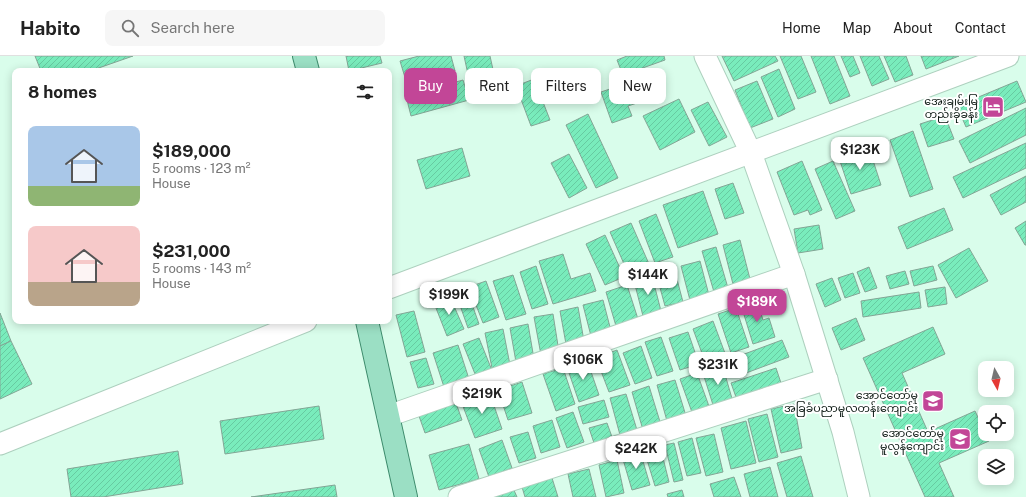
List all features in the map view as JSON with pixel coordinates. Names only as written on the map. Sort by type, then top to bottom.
[{"type":"main road","points":[[304,56],[307,68]]},
{"type":"main road","points":[[368,324],[406,497]]},
{"type":"street","points":[[705,56],[751,153],[794,274],[843,432],[859,497]]},
{"type":"street","points":[[392,287],[1008,56]]},
{"type":"street","points":[[388,416],[794,274]]},
{"type":"street","points":[[0,444],[299,324]]},
{"type":"street","points":[[459,497],[827,378]]},
{"type":"building","points":[[35,56],[133,56],[99,68],[40,68]]},
{"type":"building","points":[[346,56],[380,56],[382,63],[361,68],[348,68]]},
{"type":"building","points":[[419,56],[451,56],[454,68],[404,68],[404,74],[400,61]]},
{"type":"building","points":[[464,56],[490,56],[493,68],[467,68]]},
{"type":"building","points":[[627,56],[664,56],[665,60],[643,68],[620,68],[617,60]]},
{"type":"building","points":[[722,56],[775,56],[778,61],[734,81]]},
{"type":"building","points":[[780,56],[801,56],[816,92],[798,99]]},
{"type":"building","points":[[811,56],[834,56],[850,96],[830,104]]},
{"type":"building","points":[[841,56],[853,56],[860,73],[850,77]]},
{"type":"building","points":[[860,56],[879,56],[889,79],[872,86]]},
{"type":"building","points":[[884,56],[906,56],[913,75],[895,82]]},
{"type":"building","points":[[921,56],[959,56],[926,69]]},
{"type":"building","points":[[779,69],[795,109],[778,117],[761,77]]},
{"type":"building","points":[[463,80],[465,87],[465,101],[457,103],[457,82]]},
{"type":"building","points":[[531,80],[531,104],[544,104],[550,120],[531,126],[523,104],[523,83]]},
{"type":"building","points":[[757,81],[773,119],[750,128],[735,90]]},
{"type":"building","points":[[1017,81],[1026,102],[966,127],[957,106]]},
{"type":"building","points":[[609,89],[609,104],[634,104],[628,106],[632,116],[612,123],[601,92]]},
{"type":"building","points":[[679,99],[695,132],[660,150],[643,116]]},
{"type":"building","points":[[708,102],[727,137],[709,146],[691,110]]},
{"type":"building","points":[[408,104],[454,104],[411,116]]},
{"type":"building","points":[[1026,108],[1026,135],[970,163],[959,141]]},
{"type":"building","points":[[588,114],[618,178],[596,188],[566,125]]},
{"type":"building","points":[[945,116],[954,139],[928,147],[920,124]]},
{"type":"building","points":[[913,131],[933,189],[910,197],[890,140]]},
{"type":"building","points":[[1026,143],[1026,168],[963,198],[953,177]]},
{"type":"building","points":[[462,148],[470,176],[426,189],[417,160]]},
{"type":"building","points":[[869,148],[881,185],[851,194],[839,158]]},
{"type":"building","points":[[569,154],[587,188],[569,198],[551,163]]},
{"type":"building","points":[[802,161],[822,210],[810,215],[808,210],[794,215],[777,172]]},
{"type":"building","points":[[833,161],[855,211],[836,219],[815,169]]},
{"type":"building","points":[[1026,176],[1026,202],[1001,215],[990,195]]},
{"type":"building","points":[[733,183],[744,213],[725,219],[715,189]]},
{"type":"building","points":[[703,191],[718,234],[678,248],[663,205]]},
{"type":"building","points":[[944,208],[953,230],[907,249],[898,227]]},
{"type":"building","points":[[656,214],[673,257],[655,263],[639,221]]},
{"type":"building","points":[[1026,221],[1026,245],[1025,245],[1015,228]]},
{"type":"building","points":[[631,223],[649,264],[628,273],[610,232]]},
{"type":"building","points":[[819,225],[823,249],[798,253],[794,229]]},
{"type":"building","points":[[605,235],[624,277],[605,285],[586,244]]},
{"type":"building","points":[[740,240],[751,283],[734,288],[723,245]]},
{"type":"building","points":[[716,247],[728,288],[714,292],[702,251]]},
{"type":"building","points":[[969,248],[988,281],[956,298],[938,265]]},
{"type":"building","points":[[563,254],[571,279],[590,273],[596,291],[553,304],[539,261]]},
{"type":"building","points":[[700,261],[710,299],[691,304],[681,266]]},
{"type":"building","points":[[536,266],[548,304],[532,309],[520,272]]},
{"type":"building","points":[[933,266],[937,280],[914,286],[910,271]]},
{"type":"building","points":[[869,267],[877,288],[865,292],[857,272]]},
{"type":"building","points":[[674,268],[683,302],[665,306],[656,273]]},
{"type":"building","points":[[905,271],[909,284],[890,289],[886,276]]},
{"type":"building","points":[[853,273],[860,293],[845,298],[838,278]]},
{"type":"building","points":[[513,275],[526,314],[506,320],[493,281]]},
{"type":"building","points":[[652,276],[661,311],[643,316],[634,281]]},
{"type":"building","points":[[832,278],[841,300],[825,307],[816,284]]},
{"type":"building","points":[[486,281],[499,317],[483,323],[469,287]]},
{"type":"building","points":[[627,285],[638,319],[616,326],[606,292]]},
{"type":"building","points":[[945,287],[947,304],[928,307],[925,290]]},
{"type":"building","points":[[467,290],[479,324],[468,328],[456,294]]},
{"type":"building","points":[[919,292],[921,308],[863,317],[861,301]]},
{"type":"building","points":[[450,297],[464,329],[447,336],[434,303]]},
{"type":"building","points":[[603,300],[611,331],[591,336],[583,305]]},
{"type":"building","points":[[757,301],[763,320],[769,318],[775,337],[753,344],[741,305]]},
{"type":"building","points":[[578,307],[584,341],[566,344],[560,311]]},
{"type":"building","points":[[736,308],[749,347],[731,353],[718,314]]},
{"type":"building","points":[[414,311],[425,352],[407,357],[396,315]]},
{"type":"building","points":[[0,313],[11,341],[0,346]]},
{"type":"building","points":[[553,314],[559,352],[541,355],[534,317]]},
{"type":"building","points":[[856,318],[865,340],[841,350],[832,328]]},
{"type":"building","points":[[713,321],[726,356],[706,364],[693,329]]},
{"type":"building","points":[[528,324],[534,359],[516,362],[510,328]]},
{"type":"building","points":[[933,327],[945,354],[902,373],[928,432],[975,411],[978,417],[978,441],[989,441],[939,463],[954,497],[925,497],[863,358]]},
{"type":"building","points":[[503,329],[510,365],[492,368],[485,333]]},
{"type":"building","points":[[688,332],[699,364],[680,370],[669,338]]},
{"type":"building","points":[[661,337],[673,371],[657,376],[645,342]]},
{"type":"building","points":[[479,338],[493,373],[477,379],[463,344]]},
{"type":"building","points":[[782,340],[789,357],[738,376],[731,359]]},
{"type":"building","points":[[11,341],[32,384],[0,399],[0,346]]},
{"type":"building","points":[[458,345],[469,379],[444,387],[433,353]]},
{"type":"building","points":[[641,346],[652,378],[635,384],[623,353]]},
{"type":"building","points":[[617,350],[630,385],[609,392],[596,358]]},
{"type":"building","points":[[426,358],[434,384],[418,388],[410,362]]},
{"type":"building","points":[[587,360],[599,395],[579,402],[567,367]]},
{"type":"building","points":[[722,364],[733,402],[714,408],[702,370]]},
{"type":"building","points":[[563,368],[575,404],[556,411],[543,374]]},
{"type":"building","points":[[776,368],[782,386],[737,400],[731,383]]},
{"type":"building","points":[[697,373],[710,409],[693,415],[680,379]]},
{"type":"building","points":[[675,380],[686,416],[667,421],[657,385]]},
{"type":"building","points":[[522,382],[532,413],[508,420],[498,390]]},
{"type":"building","points":[[649,386],[661,425],[643,430],[632,392]]},
{"type":"building","points":[[489,391],[502,429],[475,438],[461,401]]},
{"type":"building","points":[[626,394],[637,430],[620,435],[610,398]]},
{"type":"building","points":[[604,400],[609,417],[583,424],[578,407]]},
{"type":"building","points":[[456,403],[462,420],[425,433],[419,416]]},
{"type":"building","points":[[794,404],[802,448],[781,453],[771,409]]},
{"type":"building","points":[[319,406],[324,439],[225,454],[220,421]]},
{"type":"building","points":[[573,412],[584,442],[567,448],[556,418]]},
{"type":"building","points":[[767,414],[778,457],[759,462],[748,419]]},
{"type":"building","points":[[552,420],[560,447],[541,453],[533,426]]},
{"type":"building","points":[[746,421],[756,463],[731,469],[721,428]]},
{"type":"building","points":[[607,423],[612,437],[594,443],[589,428]]},
{"type":"building","points":[[528,432],[536,458],[519,463],[510,437]]},
{"type":"building","points":[[714,434],[723,472],[706,476],[696,438]]},
{"type":"building","points":[[692,438],[701,473],[687,476],[678,442]]},
{"type":"building","points":[[502,440],[512,468],[489,477],[479,449]]},
{"type":"building","points":[[674,443],[683,480],[674,482],[665,445]]},
{"type":"building","points":[[469,444],[479,479],[439,490],[429,455]]},
{"type":"building","points":[[660,446],[669,482],[655,486],[644,450]]},
{"type":"building","points":[[178,451],[183,484],[103,497],[71,497],[67,469]]},
{"type":"building","points":[[640,451],[650,485],[632,490],[622,456]]},
{"type":"building","points":[[801,456],[813,497],[787,497],[777,463]]},
{"type":"building","points":[[617,460],[624,493],[606,497],[599,465]]},
{"type":"building","points":[[770,467],[778,497],[750,497],[744,474]]},
{"type":"building","points":[[589,469],[596,497],[573,497],[568,474]]},
{"type":"building","points":[[734,477],[741,497],[714,497],[710,484]]},
{"type":"building","points":[[552,478],[558,497],[525,497],[522,487]]},
{"type":"building","points":[[335,485],[337,497],[251,497]]},
{"type":"building","points":[[513,488],[517,497],[492,497]]},
{"type":"building","points":[[682,490],[684,497],[668,497],[667,494]]},
{"type":"place","name":"အေးချမ်းမြ တည်းခိုခန်း","points":[[993,107]]},
{"type":"place","name":"အောင်တော်မူ အခြခံပညာမူလတန်းကျောင်း","points":[[933,401]]},
{"type":"place","name":"အောင်တော်မူ မူလွန်ကျောင်း","points":[[960,439]]}]
